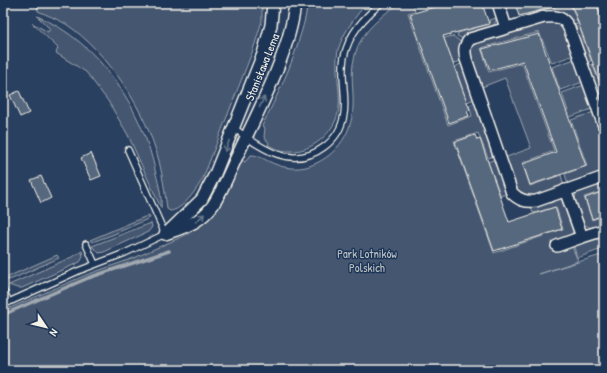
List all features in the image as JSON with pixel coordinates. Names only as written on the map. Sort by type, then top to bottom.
[{"type":"street","points":[[165,234],[202,200],[215,174],[268,38],[273,3]]},
{"type":"street","name":"Stanisława Lema","points":[[165,234],[193,224],[213,205],[265,96],[280,60],[291,28],[295,3]]},
{"type":"street","points":[[498,3],[506,28]]},
{"type":"street","points":[[604,126],[569,28],[562,18],[554,16],[544,17],[470,39],[464,50],[466,60],[512,193],[518,199],[527,202],[604,177]]},
{"type":"street","points":[[565,190],[582,237]]},
{"type":"street","points":[[556,246],[604,230]]},
{"type":"lane","points":[[234,128],[271,152],[291,158],[300,158],[311,155],[329,144],[336,135],[344,115],[342,69],[344,56],[349,41],[356,28],[366,16],[382,3]]},
{"type":"lane","points":[[3,305],[95,264],[125,253],[165,234],[128,150]]},
{"type":"lane","points":[[86,244],[95,264]]},
{"type":"lane","points":[[3,290],[9,302]]},
{"type":"green space","points":[[42,3],[262,3],[262,21],[253,50],[203,178],[193,193],[180,207],[170,211],[167,209],[159,161],[153,142],[135,103],[124,85],[111,67],[82,36],[66,24],[38,11],[37,7],[39,8]]},
{"type":"green space","points":[[307,3],[357,3],[364,6],[346,32],[338,50],[337,65],[339,108],[333,125],[328,133],[314,145],[297,151],[288,151],[268,145],[269,143],[264,137],[265,128],[262,126],[289,69],[304,22]]},
{"type":"green space","name":"Park Lotników Polskich","points":[[405,3],[413,3],[415,11],[408,13],[448,125],[472,116],[469,105],[477,102],[497,155],[488,158],[478,133],[454,141],[494,253],[563,229],[556,207],[533,213],[530,204],[565,193],[575,227],[573,232],[568,237],[578,261],[539,274],[601,255],[599,250],[577,258],[573,243],[594,236],[596,239],[595,235],[604,232],[604,370],[3,370],[3,311],[86,275],[134,258],[188,234],[215,211],[227,192],[242,160],[245,162],[251,155],[258,156],[282,166],[296,168],[306,167],[316,163],[333,152],[345,136],[352,117],[353,65],[355,53],[362,38],[383,15],[393,8]]},
{"type":"green space","points":[[570,3],[578,24],[571,26],[556,14],[554,7]]},
{"type":"green space","points":[[37,16],[60,28],[80,43],[99,61],[115,81],[141,126],[150,150],[160,191],[161,208],[128,135],[108,101],[86,72],[56,53],[58,48],[32,23],[48,32],[50,29]]},
{"type":"green space","points":[[496,18],[496,22],[491,27],[471,33],[463,39],[457,36],[458,33],[490,24],[489,20]]},
{"type":"green space","points":[[554,19],[564,28],[574,55],[552,63],[539,32],[481,48],[489,72],[522,63],[554,151],[522,163],[530,186],[561,175],[564,186],[529,199],[515,193],[504,158],[531,148],[505,78],[482,87],[469,50],[471,45],[475,42]]},
{"type":"green space","points":[[579,26],[591,61],[584,64],[572,29]]},
{"type":"green space","points":[[453,36],[462,43],[463,60],[453,64],[444,38]]},
{"type":"green space","points":[[575,59],[583,82],[560,90],[552,67]]},
{"type":"green space","points":[[464,62],[477,98],[467,102],[455,67]]},
{"type":"green space","points":[[592,64],[599,81],[604,79],[604,120],[585,67]]},
{"type":"green space","points":[[584,85],[592,109],[570,117],[562,93]]},
{"type":"green space","points":[[594,112],[604,142],[604,172],[568,185],[565,174],[587,166],[571,120]]},
{"type":"green space","points":[[497,158],[510,192],[501,196],[488,162]]},
{"type":"green space","points":[[604,180],[604,191],[584,197],[592,220],[604,216],[604,225],[591,228],[585,225],[579,216],[575,199],[577,191]]},
{"type":"green space","points":[[149,215],[150,218],[112,235],[92,242],[90,240]]},
{"type":"green space","points":[[151,223],[152,227],[148,232],[104,252],[99,253],[92,246]]},
{"type":"green space","points":[[82,251],[83,257],[80,262],[22,288],[9,285],[74,256]]},
{"type":"green space","points":[[57,255],[59,258],[12,279],[6,280],[5,278]]},
{"type":"building","points":[[449,3],[482,3],[489,24],[443,36],[470,110],[467,111],[469,116],[449,123],[410,14]]},
{"type":"building","points":[[515,3],[556,3],[557,6],[519,16]]},
{"type":"building","points":[[571,3],[596,3],[604,24],[604,91],[603,91]]},
{"type":"building","points":[[539,34],[586,166],[530,185],[523,164],[556,152],[523,61],[490,70],[482,49]]},
{"type":"building","points":[[19,91],[29,113],[20,117],[10,95]]},
{"type":"building","points":[[475,135],[477,140],[480,139],[509,222],[555,207],[562,229],[494,251],[455,142]]},
{"type":"building","points":[[91,153],[101,176],[91,180],[81,158]]},
{"type":"building","points":[[41,176],[51,198],[41,203],[31,180]]},
{"type":"building","points":[[604,191],[604,215],[592,219],[585,198]]},
{"type":"waterway","points":[[3,316],[88,278],[169,251]]}]
